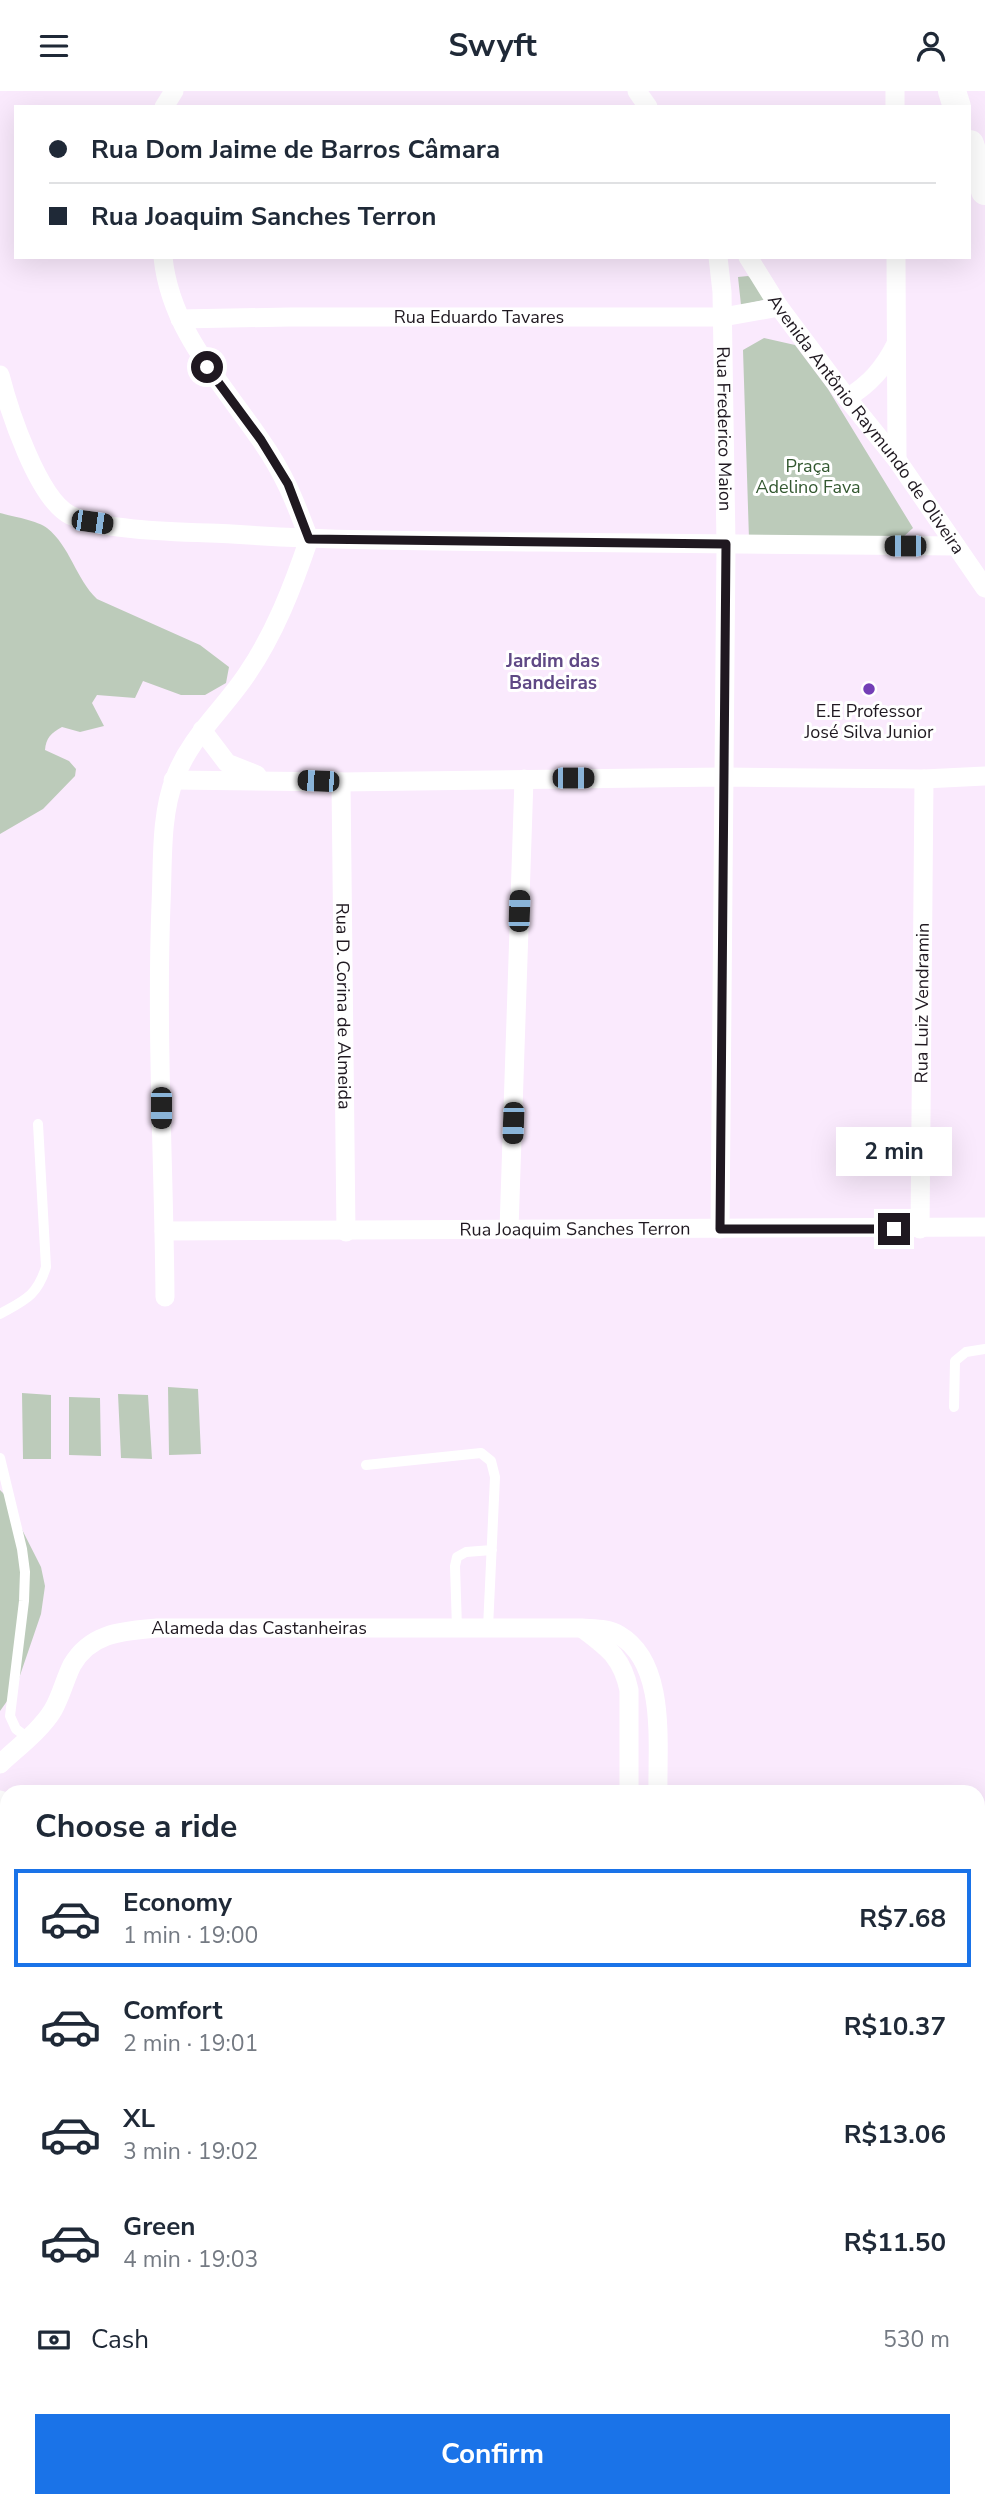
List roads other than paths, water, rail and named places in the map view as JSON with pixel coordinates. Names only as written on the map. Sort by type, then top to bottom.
[{"type":"main road","points":[[971,147],[985,191]]},
{"type":"street","points":[[163,259],[166,284],[180,319],[207,367],[261,440],[288,484],[309,539],[286,604],[247,674],[186,752],[173,780],[164,828],[160,942],[161,1163],[165,1297]]},
{"type":"street","name":"Rua Frederico Maion","points":[[718,259],[723,317],[726,544],[720,1229]]},
{"type":"street","name":"Avenida Antônio Raymundo de Oliveira","points":[[749,259],[779,307],[897,460],[985,588]]},
{"type":"street","points":[[896,259],[897,460]]},
{"type":"street","name":"Rua Eduardo Tavares","points":[[180,319],[723,317],[779,307]]},
{"type":"street","points":[[847,398],[871,381],[887,363],[897,343]]},
{"type":"street","points":[[0,376],[22,440],[43,487],[55,504],[70,515],[92,522],[137,528],[309,539],[956,546]]},
{"type":"street","points":[[202,730],[227,763],[272,779]]},
{"type":"street","points":[[173,780],[272,779],[341,782],[723,777],[925,779],[985,776]]},
{"type":"street","points":[[509,1229],[524,779]]},
{"type":"street","name":"Rua Luiz Vendramin","points":[[920,1229],[925,779]]},
{"type":"street","name":"Rua D. Corina de Almeida","points":[[341,782],[346,1232]]},
{"type":"street","name":"Rua Joaquim Sanches Terron","points":[[164,1231],[985,1227]]},
{"type":"street","name":"Alameda das Castanheiras","points":[[0,1764],[52,1711],[72,1665],[83,1650],[93,1641],[116,1632],[157,1628],[582,1628],[618,1633],[642,1655],[654,1687],[658,1785]]},
{"type":"street","points":[[582,1628],[613,1651],[626,1675],[629,1690],[629,1785]]},
{"type":"lane","points":[[0,1314],[33,1296],[46,1267],[38,1124]]},
{"type":"lane","points":[[954,1407],[955,1361],[966,1352],[985,1349]]},
{"type":"lane","points":[[366,1465],[481,1453],[491,1461],[495,1477],[488,1628]]},
{"type":"lane","points":[[0,1458],[25,1571],[23,1614],[10,1716],[16,1729],[27,1738]]},
{"type":"lane","points":[[457,1628],[457,1557],[466,1552],[492,1550]]},
{"type":"place","name":"E.E Professor José Silva Junior","points":[[869,689]]},
{"type":"district","name":"Jardim das Bandeiras","points":[[553,671]]},
{"type":"park label","name":"Praça Adelino Fava","points":[[808,476]]}]
